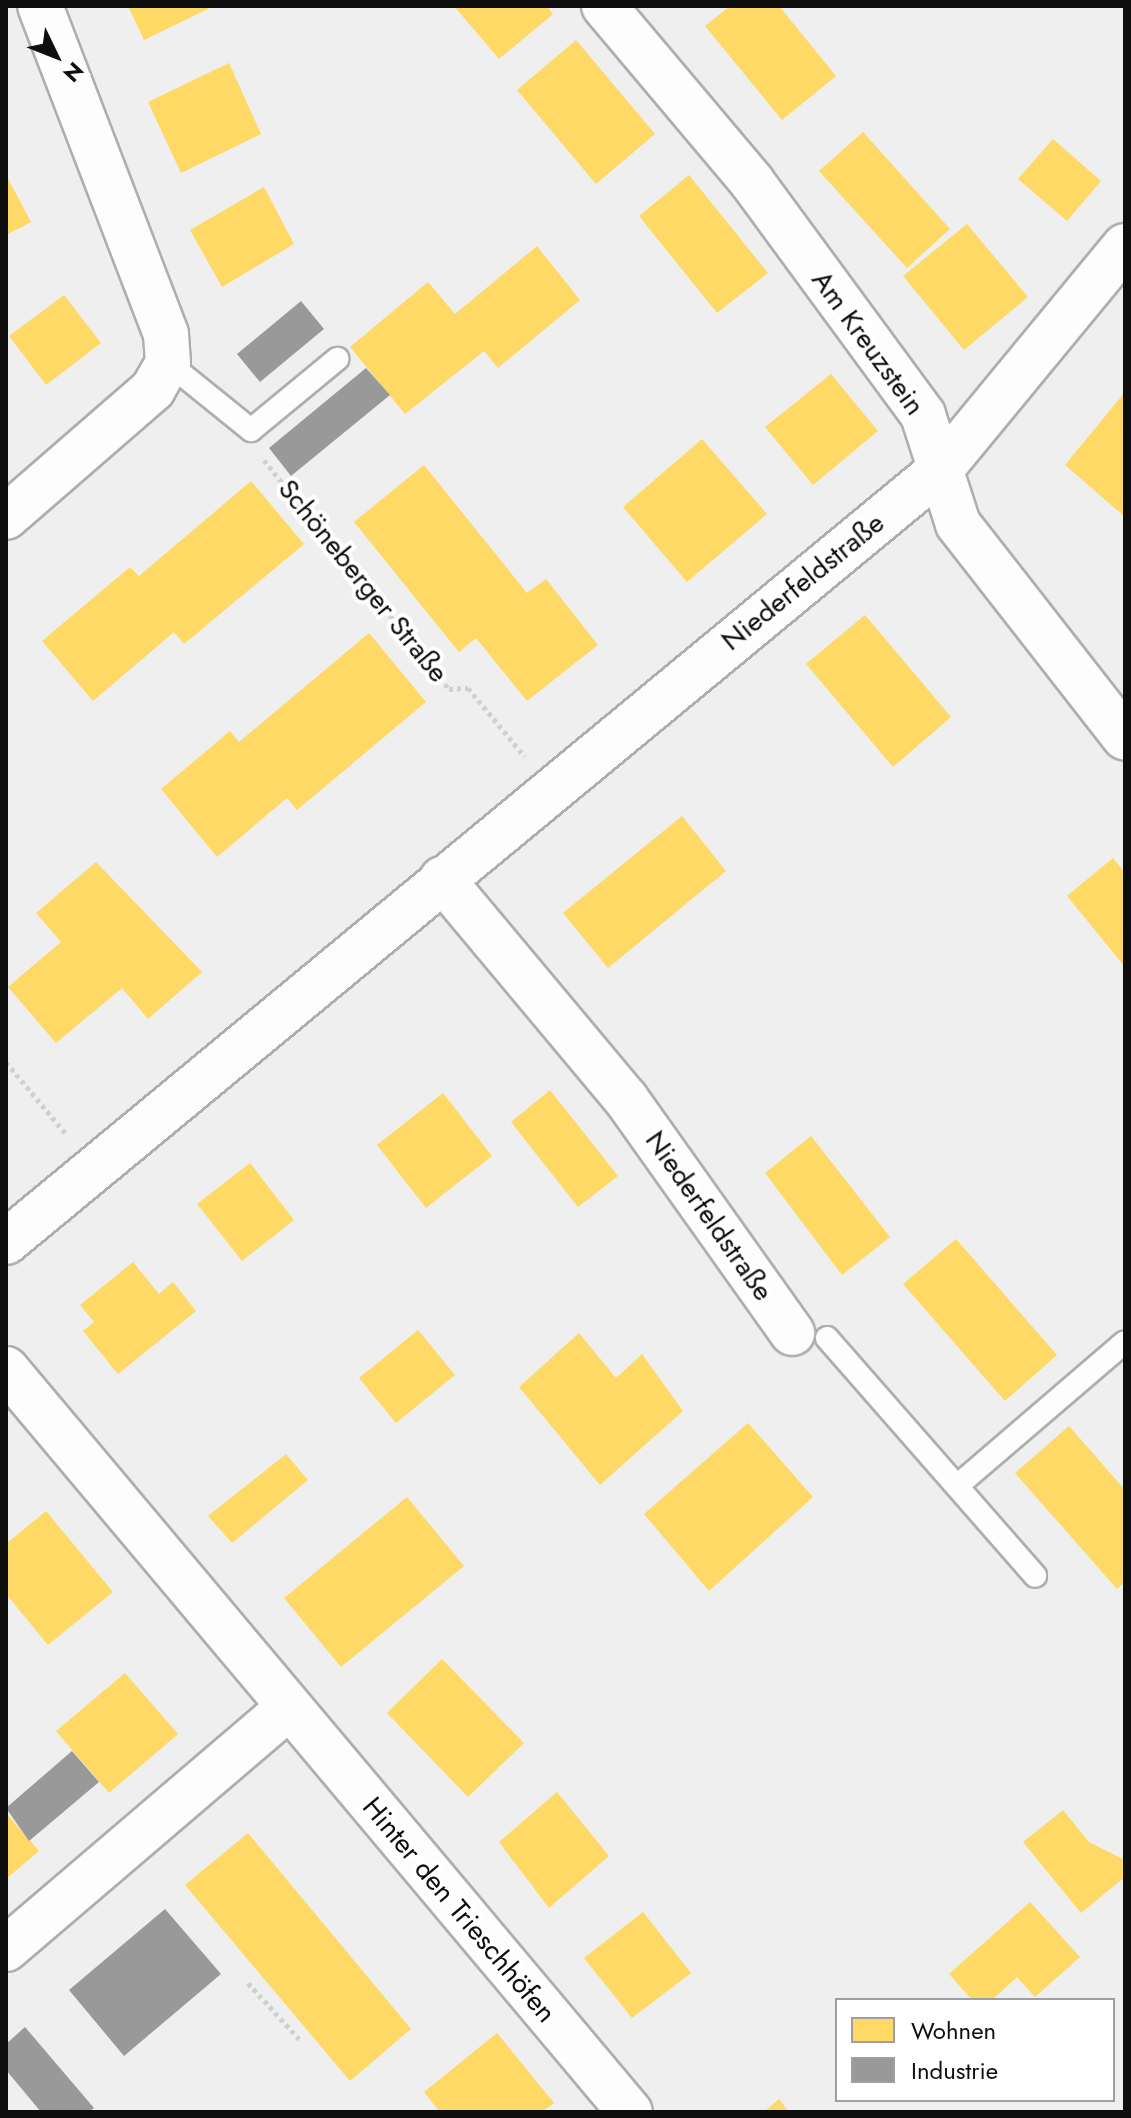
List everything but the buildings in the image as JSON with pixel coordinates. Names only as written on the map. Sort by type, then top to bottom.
[{"type":"street","points":[[6,517],[153,389],[168,363],[166,334],[40,6]]},
{"type":"street","name":"Am Kreuzstein","points":[[604,6],[752,182],[923,415],[958,524],[1125,738]]},
{"type":"street","name":"Niederfeldstraße","points":[[6,1242],[550,787],[941,469],[1125,246]]},
{"type":"street","name":"Niederfeldstraße","points":[[442,879],[626,1099],[810,1336]]},
{"type":"street","name":"Hinter den Trieschhöfen","points":[[6,1369],[630,2112]]},
{"type":"street","points":[[6,1949],[288,1708]]},
{"type":"lane","points":[[168,363],[251,430],[337,359]]},
{"type":"lane","points":[[810,1336],[957,1486],[1035,1576]]},
{"type":"lane","points":[[957,1486],[1125,1342]]},
{"type":"path","name":"Schöneberger Straße","points":[[251,430],[260,455],[449,689],[468,688],[550,787]]},
{"type":"path","points":[[6,1062],[95,1168]]},
{"type":"path","points":[[248,1983],[301,2041]]}]
